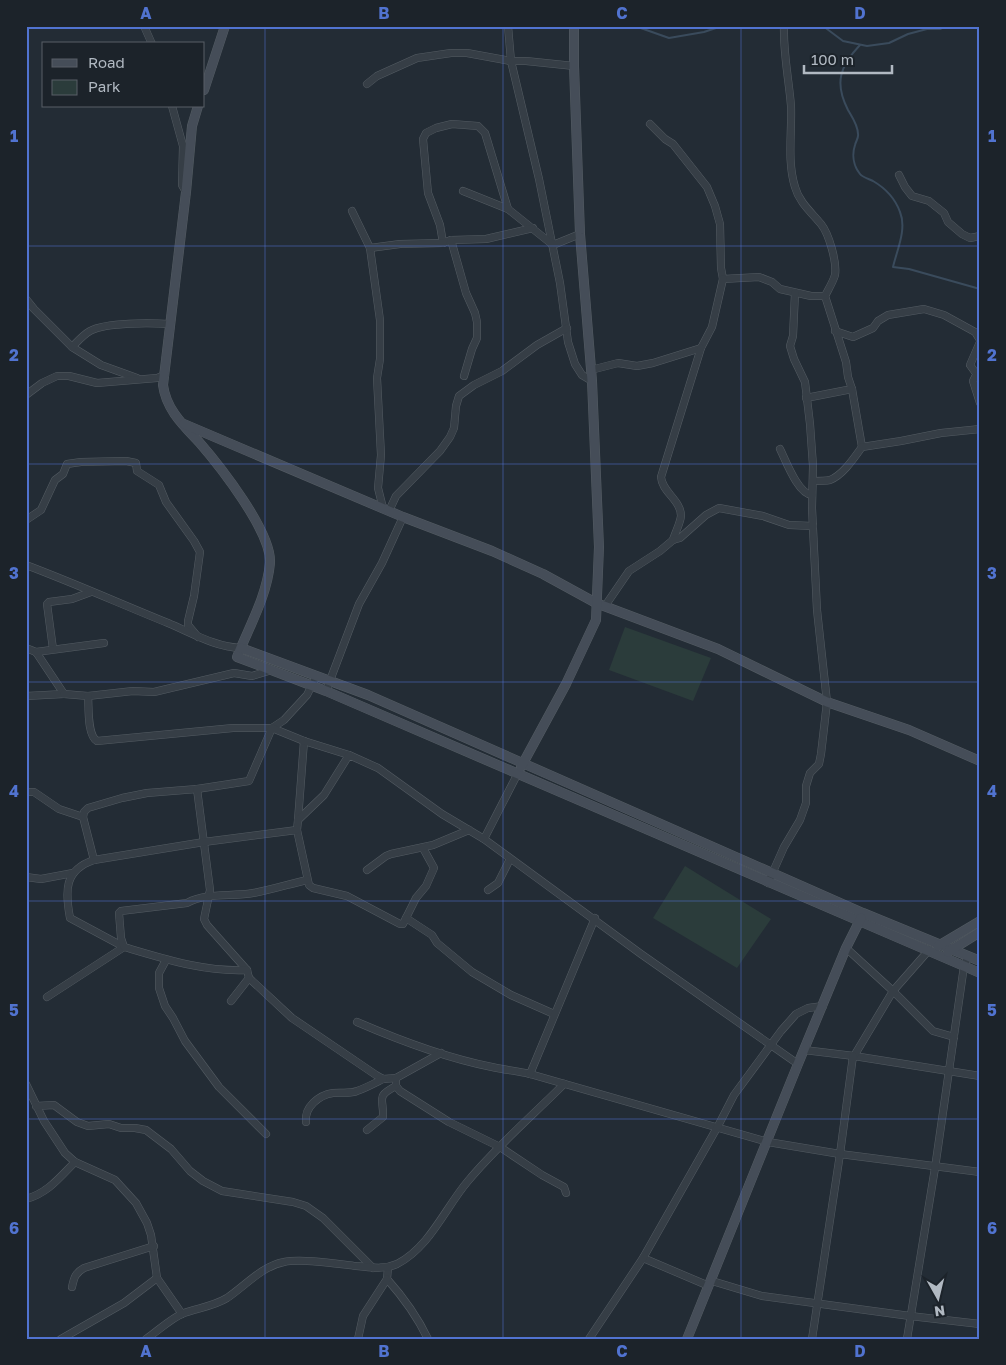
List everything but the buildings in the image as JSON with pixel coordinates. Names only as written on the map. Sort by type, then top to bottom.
[{"type":"street","points":[[144,26],[151,42]]},
{"type":"street","points":[[205,87],[225,26]]},
{"type":"street","points":[[508,26],[511,61],[553,245],[568,342],[575,364],[582,375],[592,381]]},
{"type":"street","points":[[484,840],[588,638],[601,604],[592,381],[580,234],[574,26]]},
{"type":"street","points":[[784,26],[783,40],[791,108],[791,169],[795,188],[805,206],[822,226],[830,243],[834,262],[834,276],[825,296],[846,362],[862,447],[854,459],[835,477],[829,480],[813,481]]},
{"type":"street","points":[[367,84],[377,76],[417,58],[451,53],[466,53],[511,61],[526,60],[574,66]]},
{"type":"street","points":[[173,108],[183,146],[182,185],[186,192]]},
{"type":"street","points":[[197,108],[192,126],[164,391],[168,405],[180,422],[228,478],[268,546],[270,561],[262,596],[239,653]]},
{"type":"street","points":[[443,243],[440,225],[428,193],[422,149],[422,139],[426,133],[452,124],[478,126],[485,133],[489,142],[508,210]]},
{"type":"street","points":[[650,124],[673,144],[696,171],[710,194],[720,224],[722,279],[712,327],[701,348],[661,477],[661,481],[679,508],[681,517],[673,540]]},
{"type":"street","points":[[899,175],[912,196],[929,200],[944,213],[948,222],[962,234],[970,238],[980,236]]},
{"type":"street","points":[[463,191],[508,210],[553,245]]},
{"type":"street","points":[[352,212],[370,248],[380,320],[380,359],[377,378],[382,456],[378,488],[386,510]]},
{"type":"street","points":[[370,248],[400,244],[443,243],[451,240],[486,239],[533,228]]},
{"type":"street","points":[[553,245],[580,234]]},
{"type":"street","points":[[451,240],[466,293],[477,322],[477,338],[464,376]]},
{"type":"street","points":[[722,279],[759,277],[772,282],[780,289],[811,296],[825,296]]},
{"type":"street","points":[[768,883],[784,847],[800,820],[806,803],[806,786],[810,773],[819,764],[822,754],[827,702],[818,610],[813,526],[812,440],[805,382],[790,346],[793,336],[795,293]]},
{"type":"street","points":[[26,299],[72,347],[101,365],[140,379]]},
{"type":"street","points":[[835,331],[853,337],[872,328],[878,321],[888,315],[924,309],[944,315],[975,332],[980,341],[970,365],[974,372],[980,376]]},
{"type":"street","points":[[72,347],[91,330],[110,325],[170,324]]},
{"type":"street","points":[[386,510],[396,496],[440,451],[450,437],[454,428],[459,396],[474,385],[502,371],[537,345],[567,328]]},
{"type":"street","points":[[591,370],[618,363],[637,366],[653,363],[701,348]]},
{"type":"street","points":[[26,395],[42,383],[57,376],[69,376],[97,383],[157,378],[165,375]]},
{"type":"street","points":[[980,376],[975,377],[973,381],[980,403]]},
{"type":"street","points":[[806,398],[852,389]]},
{"type":"street","points":[[180,422],[386,510],[492,551],[543,574],[601,604],[718,649],[827,702],[908,730],[980,761]]},
{"type":"street","points":[[862,447],[941,433],[980,429]]},
{"type":"street","points":[[780,449],[791,473],[804,492],[812,495]]},
{"type":"street","points":[[26,520],[41,510],[55,480],[63,474],[67,464],[126,461],[136,463],[137,471],[159,486],[166,502],[200,552],[194,596],[188,621],[188,625],[198,637]]},
{"type":"street","points":[[601,604],[628,570],[660,551],[673,540],[680,538],[706,515],[719,508],[763,516],[789,525],[813,526]]},
{"type":"street","points":[[326,691],[359,604],[382,563],[403,517]]},
{"type":"street","points":[[26,565],[68,580],[91,592],[229,648],[272,670],[518,773],[768,883],[941,944],[980,961]]},
{"type":"street","points":[[53,649],[46,608],[47,604],[49,602],[72,599],[91,592]]},
{"type":"street","points":[[26,648],[36,652],[104,643]]},
{"type":"street","points":[[36,652],[64,694]]},
{"type":"street","points":[[239,653],[330,681],[368,695],[772,872],[929,950],[980,972]]},
{"type":"street","points":[[26,696],[64,694],[88,696],[154,692],[234,674],[252,676],[272,670]]},
{"type":"street","points":[[94,860],[83,818],[84,812],[88,808],[147,793],[197,789],[249,781],[272,728],[284,720],[307,695],[316,677]]},
{"type":"street","points":[[366,709],[368,695]]},
{"type":"street","points":[[88,696],[91,733],[93,739],[97,741],[233,728],[272,728],[378,768],[595,918],[641,954],[798,1064]]},
{"type":"street","points":[[304,741],[297,830],[307,880],[313,888],[346,896],[394,922],[403,924],[416,898],[426,886],[434,868],[423,848]]},
{"type":"street","points":[[298,820],[324,795],[349,756]]},
{"type":"street","points":[[197,789],[210,890],[204,919],[206,925],[247,970],[249,978],[292,1018],[383,1078],[396,1082],[400,1091],[449,1122],[500,1147],[564,1187],[566,1193]]},
{"type":"street","points":[[26,792],[34,792],[59,809],[83,818]]},
{"type":"street","points":[[664,837],[668,827]]},
{"type":"street","points":[[247,970],[232,971],[166,960],[124,947],[70,918],[67,898],[68,885],[73,873],[82,864],[94,860],[204,842],[297,830]]},
{"type":"street","points":[[367,870],[391,854],[423,848],[470,830]]},
{"type":"street","points":[[488,890],[498,883],[510,859]]},
{"type":"street","points":[[26,877],[41,879],[73,873]]},
{"type":"street","points":[[124,947],[118,918],[121,911],[187,903],[209,896],[253,894],[307,880]]},
{"type":"street","points":[[688,1339],[798,1064],[846,948],[861,917]]},
{"type":"street","points":[[406,918],[432,935],[472,972],[511,995],[554,1014]]},
{"type":"street","points":[[530,1074],[595,918]]},
{"type":"street","points":[[812,1339],[854,1056],[893,991],[929,950],[980,921]]},
{"type":"street","points":[[942,956],[980,932]]},
{"type":"street","points":[[47,997],[124,947]]},
{"type":"street","points":[[846,948],[934,1031],[954,1037]]},
{"type":"street","points":[[907,1339],[935,1168],[964,966],[968,956]]},
{"type":"street","points":[[166,960],[159,974],[159,988],[165,1006],[185,1041],[219,1087],[266,1134]]},
{"type":"street","points":[[231,1001],[249,978]]},
{"type":"street","points":[[589,1339],[643,1258],[734,1095],[770,1045],[796,1014],[808,1008],[823,1006]]},
{"type":"street","points":[[357,1022],[396,1040],[492,1067],[530,1074],[718,1126],[768,1142],[935,1168],[980,1172]]},
{"type":"street","points":[[804,1050],[980,1076]]},
{"type":"street","points":[[366,1130],[383,1117],[382,1096],[385,1092],[396,1082],[441,1053]]},
{"type":"street","points":[[306,1122],[310,1106],[321,1098],[331,1094],[356,1092],[383,1078]]},
{"type":"street","points":[[26,1084],[36,1106],[60,1147],[75,1162],[115,1180],[136,1204],[147,1223],[154,1246],[157,1278],[182,1314]]},
{"type":"street","points":[[146,1339],[182,1314],[209,1306],[225,1298],[264,1271],[285,1262],[319,1262],[388,1268],[407,1258],[431,1234],[458,1193],[500,1147],[564,1084]]},
{"type":"street","points":[[36,1106],[54,1105],[78,1122],[88,1126],[109,1124],[121,1128],[146,1130],[171,1150],[196,1176],[222,1191],[293,1202],[306,1206],[323,1218],[373,1268]]},
{"type":"street","points":[[26,1199],[36,1196],[55,1184],[75,1162]]},
{"type":"street","points":[[72,1287],[77,1272],[84,1268],[154,1246]]},
{"type":"street","points":[[643,1258],[710,1283],[762,1296],[980,1324]]},
{"type":"street","points":[[358,1339],[363,1316],[387,1279],[388,1268]]},
{"type":"street","points":[[61,1339],[124,1303],[157,1278]]},
{"type":"street","points":[[387,1279],[411,1308],[428,1339]]},
{"type":"green space","points":[[625,627],[711,658],[693,701],[609,670]]},
{"type":"green space","points":[[685,866],[771,919],[737,968],[653,918]]},
{"type":"waterway","points":[[635,26],[669,38],[704,32],[722,26]]},
{"type":"waterway","points":[[823,26],[843,41],[867,46],[889,43],[908,34],[927,29],[940,29],[946,26]]},
{"type":"waterway","points":[[860,45],[848,60],[841,75],[841,91],[858,131],[854,152],[856,167],[861,175],[873,181],[889,194],[900,212],[902,232],[893,267],[909,269],[980,289]]}]
